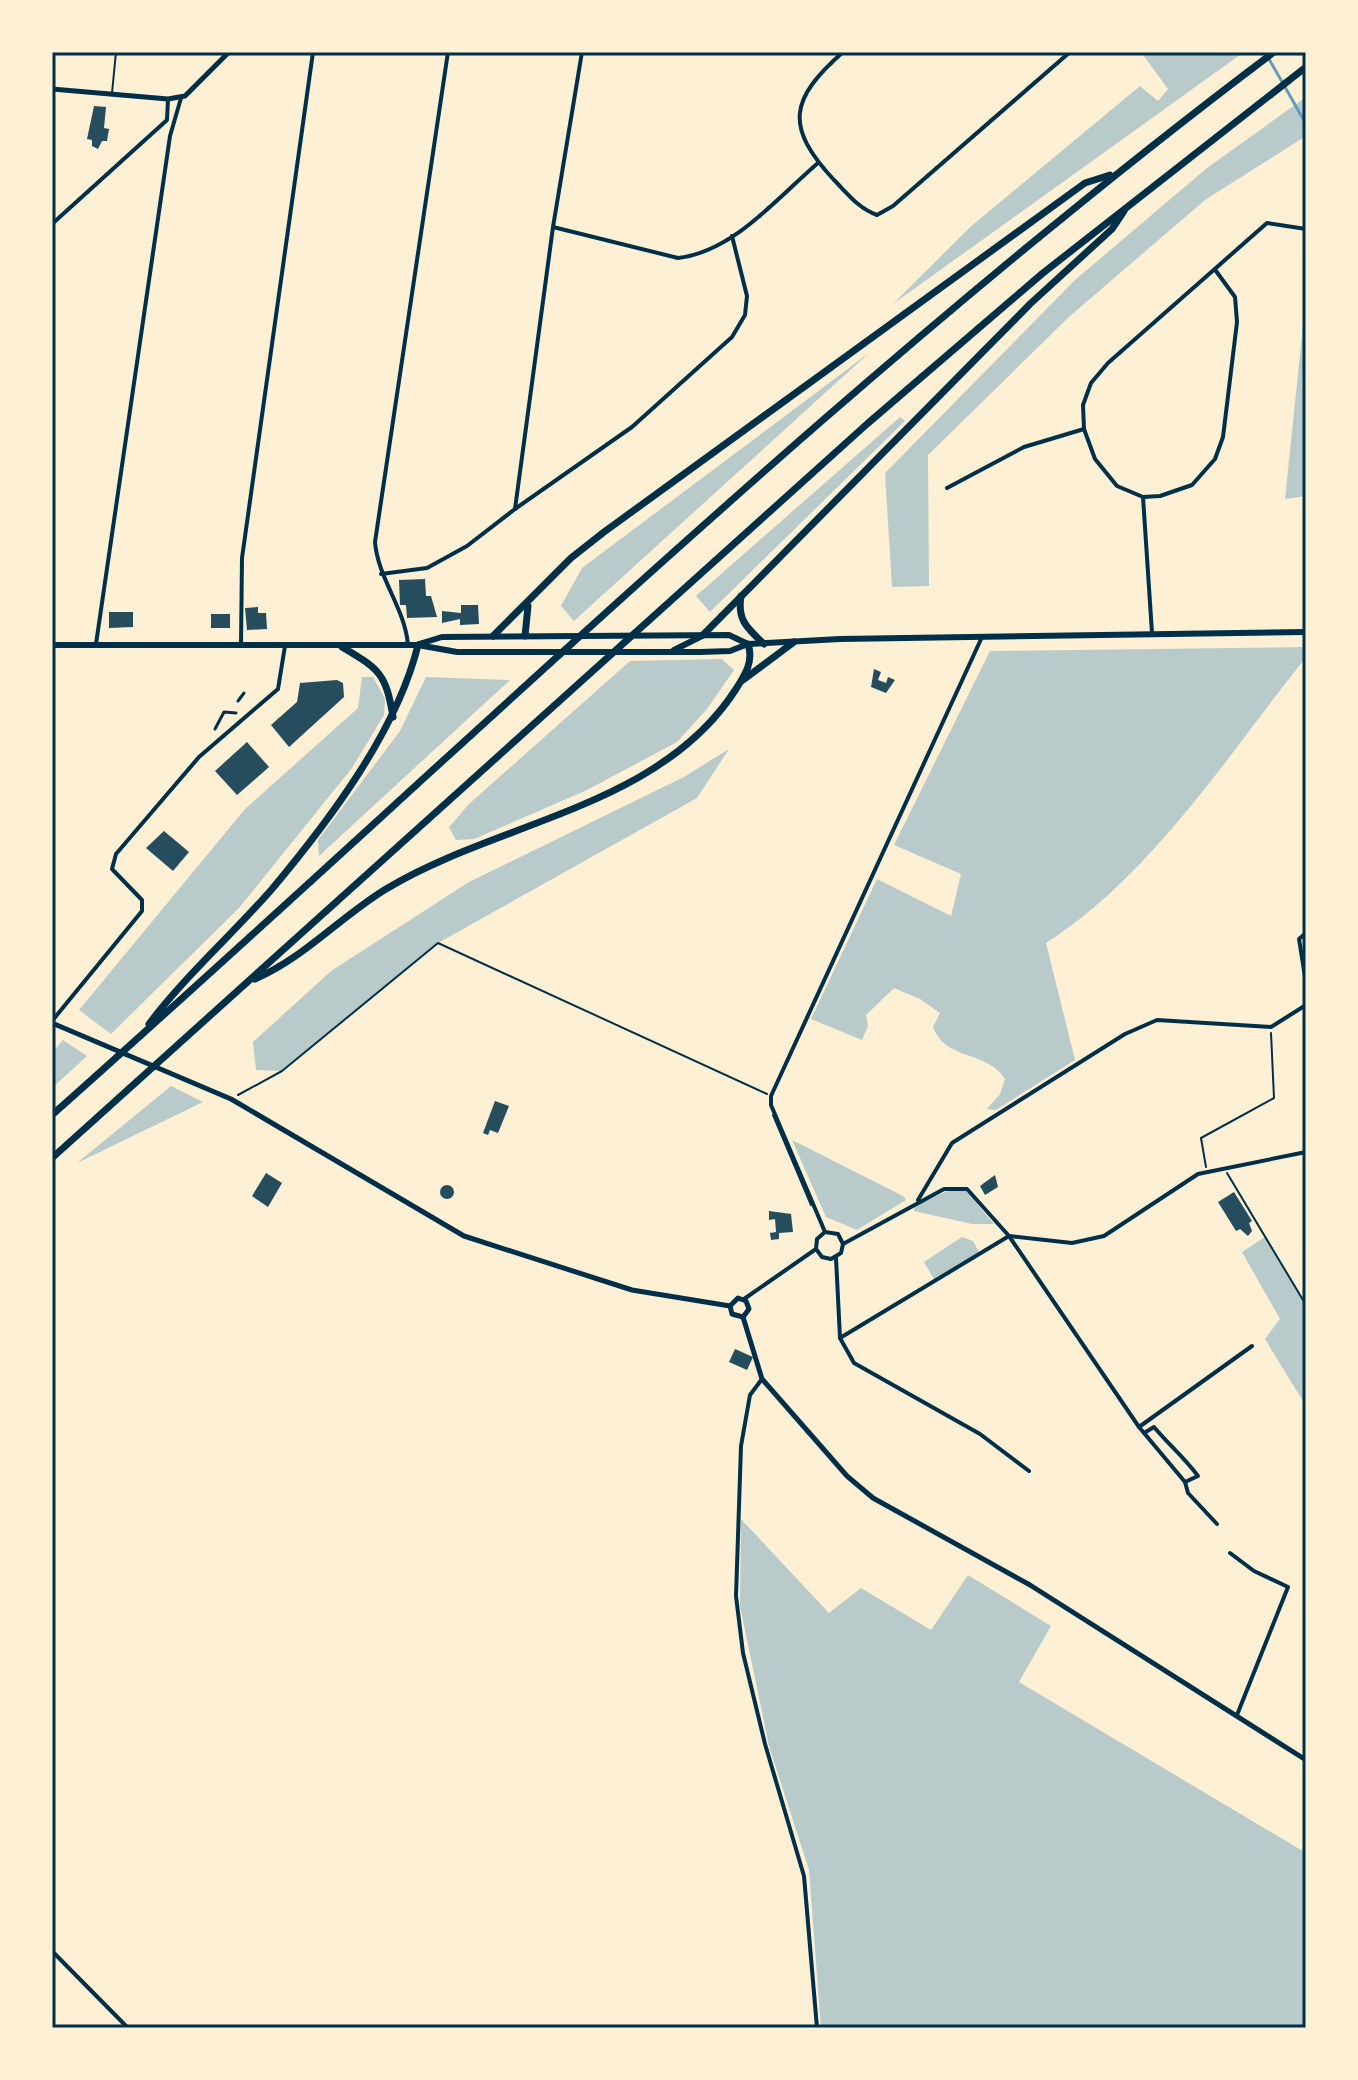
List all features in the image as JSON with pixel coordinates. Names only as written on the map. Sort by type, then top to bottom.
[{"type":"highway","points":[[52,1115],[823,422],[1116,173],[1274,52]]},
{"type":"highway","points":[[52,1158],[867,424],[1129,204],[1306,67]]},
{"type":"highway","points":[[493,636],[571,558],[604,532],[1085,183],[1116,173]]},
{"type":"highway","points":[[703,635],[1030,304],[1112,229],[1129,204]]},
{"type":"highway","points":[[741,594],[738,613],[743,625],[764,644]]},
{"type":"highway","points":[[525,636],[524,622],[531,601]]},
{"type":"highway","points":[[741,681],[794,642]]},
{"type":"highway","points":[[249,981],[282,967],[385,890],[431,866],[602,794],[655,766],[691,742],[728,702],[741,681],[751,660],[748,644]]},
{"type":"highway","points":[[137,1040],[179,984],[271,890],[393,718],[409,679],[418,645]]},
{"type":"highway","points":[[342,647],[382,674],[388,687],[393,718]]},
{"type":"main road","points":[[52,645],[418,645],[457,652],[670,652],[730,651],[748,644],[794,642],[1306,632]]},
{"type":"main road","points":[[418,645],[442,637],[703,635],[729,635],[748,644]]},
{"type":"main road","points":[[670,652],[693,643],[703,635]]},
{"type":"main road","points":[[525,636],[530,652]]},
{"type":"street","points":[[96,644],[174,124],[181,97],[229,52]]},
{"type":"street","points":[[241,646],[239,580],[313,52]]},
{"type":"street","points":[[408,645],[407,628],[381,574],[375,542],[448,52]]},
{"type":"street","points":[[515,509],[553,227],[582,52]]},
{"type":"street","points":[[843,52],[811,80],[802,101],[800,121],[803,140],[818,163],[861,209],[877,215],[893,206],[1070,52]]},
{"type":"street","points":[[52,89],[168,99],[181,97]]},
{"type":"street","points":[[52,224],[167,120],[168,99]]},
{"type":"street","points":[[167,120],[174,124]]},
{"type":"street","points":[[553,227],[678,258],[709,252],[818,163]]},
{"type":"street","points":[[1216,271],[1235,297],[1237,322],[1223,437],[1215,459],[1192,485],[1160,496],[1143,497],[1117,486],[1095,459],[1084,429],[1083,405],[1091,383],[1108,363],[1267,223],[1306,229]]},
{"type":"street","points":[[381,574],[427,568],[467,546],[632,427],[732,337],[745,315],[747,296],[732,236]]},
{"type":"street","points":[[947,488],[1024,447],[1084,429]]},
{"type":"street","points":[[1143,497],[1152,633]]},
{"type":"street","points":[[825,1232],[771,1096],[982,637]]},
{"type":"street","points":[[285,646],[278,689],[199,757],[116,854],[112,869],[142,900],[142,911],[52,1022],[231,1099],[464,1236],[632,1290],[730,1306]]},
{"type":"street","points":[[238,701],[244,693]]},
{"type":"street","points":[[215,729],[224,712],[236,713]]},
{"type":"street","points":[[1306,933],[1299,939],[1306,983]]},
{"type":"street","points":[[918,1201],[952,1143],[1125,1034],[1157,1020],[1271,1027],[1306,1005]]},
{"type":"street","points":[[840,1338],[1009,1236],[1072,1243],[1104,1236],[1198,1174],[1306,1152]]},
{"type":"street","points":[[1029,1471],[980,1434],[854,1363],[840,1338],[836,1258],[843,1244],[944,1189],[967,1189],[1009,1236],[1139,1427],[1185,1482],[1188,1493],[1217,1524]]},
{"type":"street","points":[[836,1258],[822,1257],[816,1249],[817,1239],[825,1232],[838,1234],[843,1244]]},
{"type":"street","points":[[743,1317],[732,1314],[730,1306],[735,1299],[744,1299],[816,1249]]},
{"type":"street","points":[[743,1317],[749,1309],[744,1299]]},
{"type":"street","points":[[743,1317],[762,1379],[847,1476],[873,1498],[1030,1585],[1306,1760]]},
{"type":"street","points":[[1139,1427],[1252,1346]]},
{"type":"street","points":[[762,1379],[750,1395],[741,1446],[736,1596],[743,1653],[754,1699],[804,1876],[817,2028]]},
{"type":"street","points":[[1144,1433],[1154,1427],[1169,1446],[1177,1448],[1198,1476],[1185,1482]]},
{"type":"street","points":[[1230,1553],[1254,1571],[1288,1587],[1237,1716]]},
{"type":"street","points":[[52,1951],[128,2028]]},
{"type":"lane","points":[[112,94],[116,52]]},
{"type":"path","points":[[231,1099],[282,1071],[438,943],[771,1096]]},
{"type":"path","points":[[1207,1172],[1201,1138],[1274,1098],[1271,1027]]},
{"type":"path","points":[[1224,1169],[1306,1305]]},
{"type":"shaded area","points":[[1141,52],[1244,52],[893,304],[969,228],[1140,86],[1158,101],[1168,89]]},
{"type":"shaded area","points":[[1306,97],[1306,136],[1205,200],[1070,316],[928,455],[929,586],[892,587],[885,473],[1075,280],[1207,168]]},
{"type":"shaded area","points":[[1306,297],[1306,496],[1285,499]]},
{"type":"shaded area","points":[[869,353],[574,621],[561,606],[582,568]]},
{"type":"shaded area","points":[[900,417],[905,421],[710,612],[696,596]]},
{"type":"shaded area","points":[[1306,647],[1306,657],[1154,849],[1084,916],[1046,943],[1075,1060],[996,1110],[987,1109],[1000,1094],[1005,1079],[988,1063],[956,1051],[939,1038],[933,1027],[940,1013],[920,999],[894,988],[866,1015],[868,1026],[862,1040],[811,1019],[877,879],[951,916],[961,874],[894,845],[990,651]]},
{"type":"shaded area","points":[[722,659],[734,670],[707,709],[677,742],[585,791],[474,839],[456,840],[449,827],[469,804],[630,661]]},
{"type":"shaded area","points":[[362,677],[373,677],[385,699],[384,715],[352,768],[239,908],[111,1034],[79,1010],[245,809],[358,708]]},
{"type":"shaded area","points":[[426,677],[510,680],[319,856],[318,840],[400,731]]},
{"type":"shaded area","points":[[729,749],[697,798],[438,943],[282,1071],[256,1070],[253,1042],[331,971],[469,882],[684,777]]},
{"type":"shaded area","points":[[63,1040],[87,1056],[52,1088],[52,1053]]},
{"type":"shaded area","points":[[171,1086],[203,1102],[77,1163]]},
{"type":"shaded area","points":[[792,1140],[906,1200],[857,1230],[826,1217]]},
{"type":"shaded area","points":[[955,1188],[966,1191],[994,1224],[972,1224],[914,1211],[915,1205]]},
{"type":"shaded area","points":[[962,1237],[973,1241],[979,1252],[934,1279],[924,1262]]},
{"type":"shaded area","points":[[1265,1237],[1306,1305],[1306,1406],[1265,1339],[1280,1319],[1242,1252]]},
{"type":"shaded area","points":[[741,1519],[829,1613],[861,1588],[931,1630],[968,1575],[1051,1626],[1019,1682],[1306,1853],[1306,2028],[821,2028],[809,1870],[769,1746],[740,1606]]},
{"type":"building","points":[[94,106],[106,107],[104,128],[109,129],[107,141],[102,141],[98,149],[92,146],[92,140],[87,139]]},
{"type":"building","points":[[425,579],[426,596],[431,596],[437,617],[407,618],[406,605],[400,605],[399,580]]},
{"type":"building","points":[[461,605],[478,605],[479,624],[460,625],[460,619],[442,623],[442,611],[461,613]]},
{"type":"building","points":[[258,607],[258,613],[266,613],[267,629],[247,630],[245,608]]},
{"type":"building","points":[[109,612],[133,612],[133,627],[109,628]]},
{"type":"building","points":[[211,614],[230,614],[230,628],[211,628]]},
{"type":"building","points":[[874,669],[881,672],[878,680],[886,683],[888,677],[895,680],[886,693],[871,687]]},
{"type":"building","points":[[337,680],[343,683],[344,697],[289,747],[271,725],[297,702],[300,683]]},
{"type":"building","points":[[247,742],[269,767],[237,795],[215,771]]},
{"type":"building","points":[[164,831],[189,852],[173,871],[146,848]]},
{"type":"building","points":[[495,1101],[509,1106],[498,1133],[490,1130],[488,1135],[483,1133]]},
{"type":"building","points":[[266,1173],[282,1183],[268,1207],[252,1196]]},
{"type":"building","points":[[995,1175],[998,1187],[985,1195],[980,1186]]},
{"type":"building","points":[[447,1185],[454,1192],[447,1199],[440,1192]]},
{"type":"building","points":[[1234,1192],[1252,1221],[1249,1223],[1252,1231],[1248,1236],[1240,1229],[1236,1231],[1218,1202]]},
{"type":"building","points":[[769,1211],[791,1214],[793,1232],[779,1233],[779,1239],[771,1240],[770,1233],[776,1232],[775,1219],[769,1220]]},
{"type":"building","points":[[735,1349],[753,1357],[747,1370],[729,1362]]},
{"type":"waterway","points":[[1265,52],[1306,124]]}]
